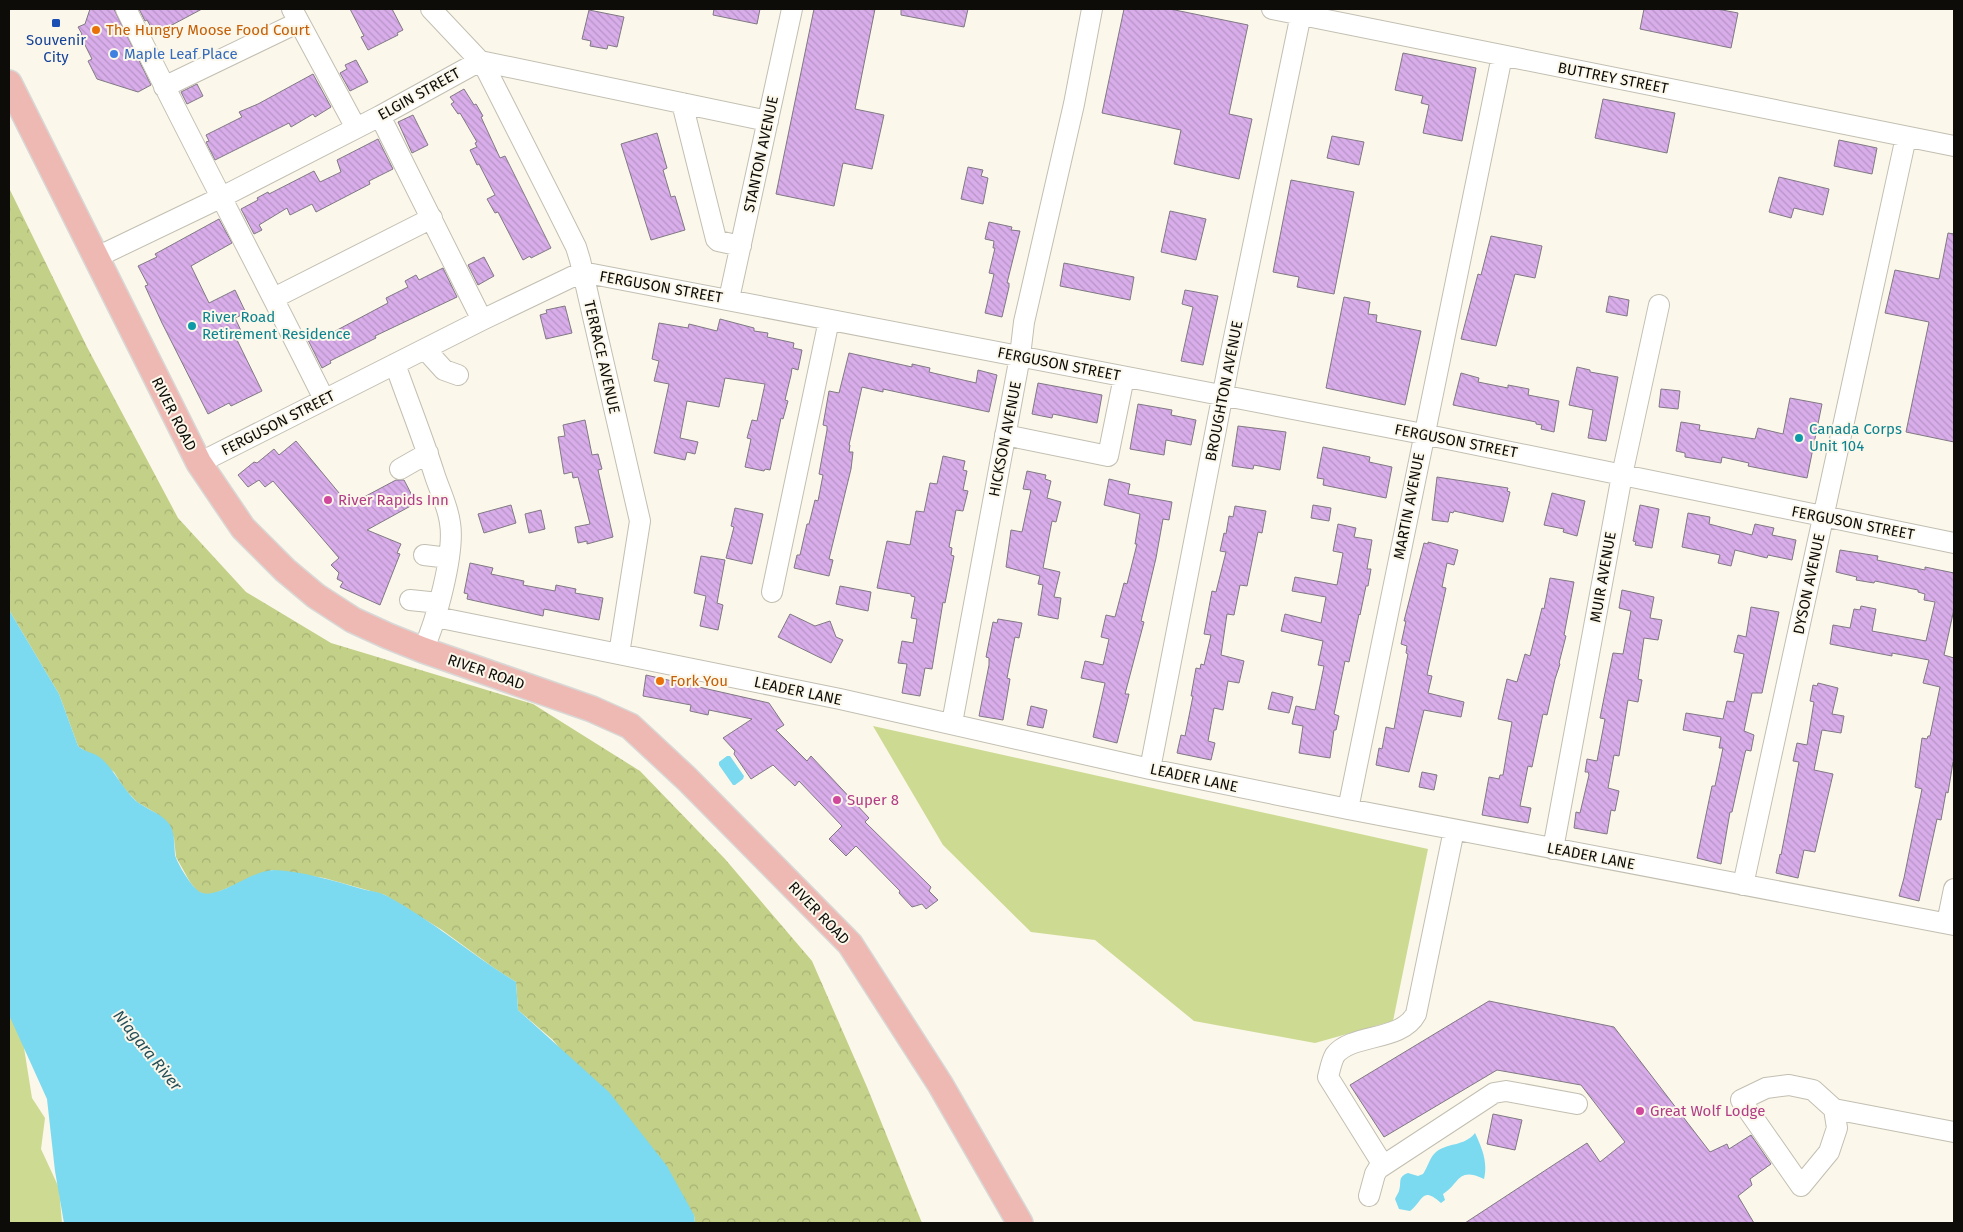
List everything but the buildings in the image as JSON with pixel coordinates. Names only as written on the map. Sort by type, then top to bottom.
[{"type":"main road","name":"RIVER ROAD","points":[[9,82],[95,258],[199,463],[243,528],[284,570],[316,596],[353,620],[423,650],[592,709],[630,726],[687,778],[850,944],[940,1084],[1020,1223]]},
{"type":"street","points":[[126,9],[220,198],[274,298],[324,399]]},
{"type":"street","name":"TERRACE AVENUE","points":[[431,9],[480,61],[496,88],[576,247],[640,521],[619,654]]},
{"type":"street","name":"STANTON AVENUE","points":[[729,299],[792,9]]},
{"type":"street","name":"HICKSON AVENUE","points":[[952,723],[1006,435],[1024,322],[1074,104],[1092,9]]},
{"type":"street","name":"BUTTREY STREET","points":[[1272,9],[1954,146]]},
{"type":"street","name":"BROUGHTON AVENUE","points":[[1150,769],[1230,357],[1301,14]]},
{"type":"street","points":[[164,87],[296,15],[356,128]]},
{"type":"street","name":"MARTIN AVENUE","points":[[1348,809],[1423,434],[1502,56]]},
{"type":"street","points":[[480,61],[768,121]]},
{"type":"street","name":"ELGIN STREET","points":[[95,258],[220,198],[380,116],[480,61]]},
{"type":"street","points":[[682,103],[716,239],[740,246]]},
{"type":"street","points":[[380,116],[482,320]]},
{"type":"street","name":"DYSON AVENUE","points":[[1743,885],[1906,137]]},
{"type":"street","points":[[274,298],[432,218]]},
{"type":"street","name":"FERGUSON STREET","points":[[199,463],[482,320],[582,272],[1423,434],[1954,543]]},
{"type":"street","name":"MUIR AVENUE","points":[[1553,849],[1622,474],[1659,305]]},
{"type":"street","points":[[772,592],[829,320]]},
{"type":"street","points":[[425,349],[448,373],[458,375]]},
{"type":"street","points":[[394,364],[428,454],[450,524],[451,538],[438,610],[423,650]]},
{"type":"street","points":[[1006,435],[1108,456],[1124,377]]},
{"type":"street","points":[[400,469],[428,454]]},
{"type":"street","points":[[424,555],[448,558]]},
{"type":"street","name":"LEADER LANE","points":[[410,600],[438,610],[619,654],[952,723],[1150,769],[1454,830],[1951,924]]},
{"type":"street","points":[[1383,1165],[1328,1078],[1333,1059],[1343,1048],[1404,1028],[1413,1020],[1416,1014],[1454,830]]},
{"type":"street","points":[[1951,924],[1954,889]]},
{"type":"street","points":[[1834,1109],[1837,1128],[1829,1152],[1801,1186],[1741,1100],[1766,1088],[1789,1086],[1813,1090],[1834,1109],[1954,1132]]},
{"type":"street","points":[[1369,1196],[1375,1174],[1383,1165],[1494,1094],[1506,1091],[1577,1104]]},
{"type":"green space","points":[[9,188],[87,347],[178,518],[246,592],[331,643],[533,704],[640,771],[725,859],[812,961],[867,1087],[922,1223],[695,1223],[694,1215],[553,1040],[518,1010],[516,982],[442,930],[385,895],[324,878],[272,870],[215,893],[206,895],[197,891],[176,857],[174,838],[159,815],[137,802],[124,788],[114,772],[78,746],[59,694],[9,610]]},
{"type":"green space","points":[[873,726],[1428,849],[1393,1021],[1315,1043],[1194,1021],[1095,940],[1031,932],[943,845]]},
{"type":"green space","points":[[9,1001],[18,1010],[32,1098],[45,1118],[41,1149],[59,1188],[62,1223],[9,1223]]},
{"type":"water","name":"Niagara River","points":[[9,610],[59,694],[78,746],[100,757],[136,801],[167,821],[173,832],[176,859],[185,875],[197,890],[207,894],[216,892],[265,871],[295,872],[387,896],[420,916],[516,982],[518,1010],[609,1092],[667,1166],[694,1215],[695,1223],[64,1223],[55,1171],[47,1099],[9,1015]]},
{"type":"water","points":[[730,756],[744,776],[735,785],[733,785],[719,765],[719,762]]},
{"type":"water","points":[[1475,1133],[1485,1161],[1484,1179],[1468,1175],[1463,1176],[1443,1194],[1445,1200],[1441,1203],[1430,1195],[1426,1195],[1410,1211],[1399,1209],[1395,1199],[1402,1176],[1408,1173],[1418,1176],[1423,1174],[1435,1153],[1445,1147],[1461,1143]]},
{"type":"place","name":"Souvenir City","points":[[56,23]]},
{"type":"place","name":"The Hungry Moose Food Court","points":[[96,30]]},
{"type":"place","name":"Maple Leaf Place","points":[[114,54]]},
{"type":"place","name":"River Road Retirement Residence","points":[[192,326]]},
{"type":"place","name":"Canada Corps Unit 104","points":[[1799,438]]},
{"type":"place","name":"River Rapids Inn","points":[[328,500]]},
{"type":"place","name":"Fork You","points":[[660,681]]},
{"type":"place","name":"Super 8","points":[[837,800]]},
{"type":"place","name":"Great Wolf Lodge","points":[[1640,1111]]}]
